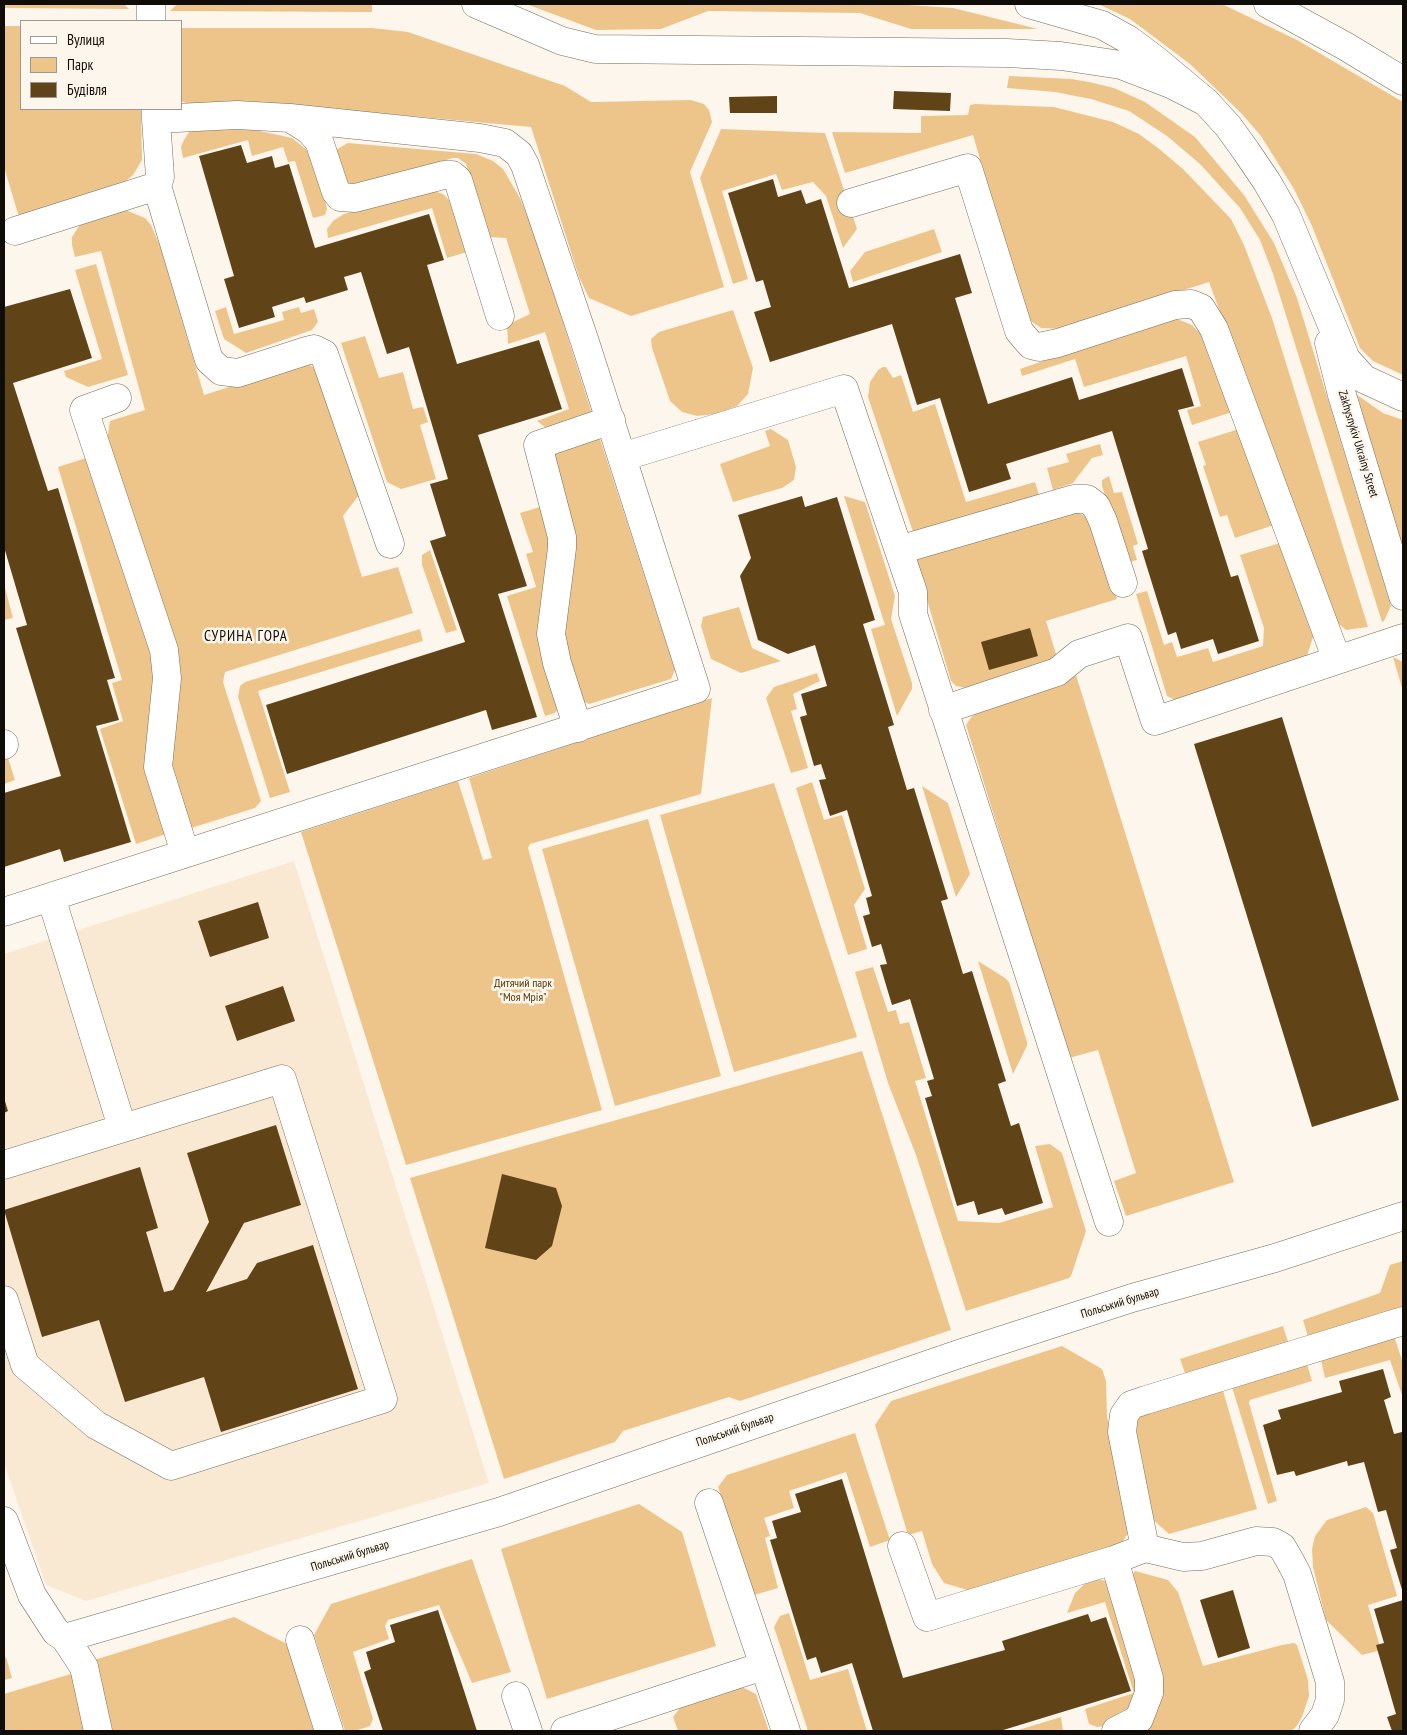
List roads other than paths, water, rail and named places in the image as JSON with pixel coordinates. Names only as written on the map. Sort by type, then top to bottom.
[{"type":"street","points":[[151,4],[151,20]]},
{"type":"street","points":[[476,4],[562,41],[595,48],[988,52],[1061,56],[1121,65],[1173,85],[1206,102]]},
{"type":"street","name":"Zakhysnykiv Ukrainy Street","points":[[1029,4],[1102,25],[1122,36],[1158,60],[1206,102],[1228,126],[1267,182],[1286,215],[1316,291],[1346,358],[1364,379],[1403,397]]},
{"type":"street","points":[[1268,4],[1346,46],[1403,81]]},
{"type":"street","points":[[4,912],[696,689],[611,420],[525,164],[513,148],[495,139],[290,118],[156,114],[160,177],[157,186],[209,360],[221,371],[238,373],[314,349],[324,354],[390,544]]},
{"type":"street","points":[[290,118],[309,130],[319,141],[336,192],[340,197],[355,198],[444,174],[458,180],[500,316]]},
{"type":"street","points":[[851,203],[968,168],[1019,331],[1031,345],[1039,347],[1058,343],[1176,305],[1191,304],[1201,308],[1214,329],[1337,660]]},
{"type":"street","points":[[15,231],[157,186]]},
{"type":"street","name":"Zakhysnykiv Ukrainy Street","points":[[1316,291],[1342,394],[1403,596]]},
{"type":"street","points":[[622,457],[844,389],[913,592],[912,614],[1109,1222]]},
{"type":"street","points":[[117,398],[84,410],[164,650],[167,678],[158,767],[185,853]]},
{"type":"street","points":[[578,728],[557,663],[551,634],[562,537],[538,445],[611,420]]},
{"type":"street","points":[[899,550],[1074,499],[1087,499],[1096,506],[1103,521],[1123,583]]},
{"type":"street","points":[[944,710],[1057,672],[1079,654],[1128,638],[1155,721],[1403,638]]},
{"type":"street","points":[[51,896],[122,1127]]},
{"type":"street","points":[[4,1165],[122,1127],[282,1080],[383,1398],[171,1466],[96,1425],[25,1365],[4,1300]]},
{"type":"street","name":"Польський бульвар","points":[[66,1638],[499,1512],[959,1354],[1132,1298],[1274,1258],[1403,1216]]},
{"type":"street","points":[[1145,1548],[1122,1432],[1124,1414],[1131,1405],[1403,1321]]},
{"type":"street","points":[[709,1503],[762,1666],[786,1731]]},
{"type":"street","points":[[4,1521],[32,1596],[56,1632],[66,1638],[84,1666],[98,1731]]},
{"type":"street","points":[[902,1546],[927,1617],[1114,1560],[1145,1548],[1183,1557],[1202,1556],[1256,1541],[1273,1542],[1282,1547],[1297,1574],[1330,1682],[1330,1700],[1325,1715],[1313,1731]]},
{"type":"street","points":[[1114,1560],[1149,1678],[1149,1693],[1139,1719],[1116,1731]]},
{"type":"street","points":[[300,1640],[329,1731]]},
{"type":"street","points":[[565,1731],[762,1666]]},
{"type":"street","points":[[516,1696],[528,1731]]},
{"type":"district","name":"СУРИНА ГОРА","points":[[246,637]]},
{"type":"park label","name":"Дитячий парк \"Моя Мрія\"","points":[[523,991]]}]
